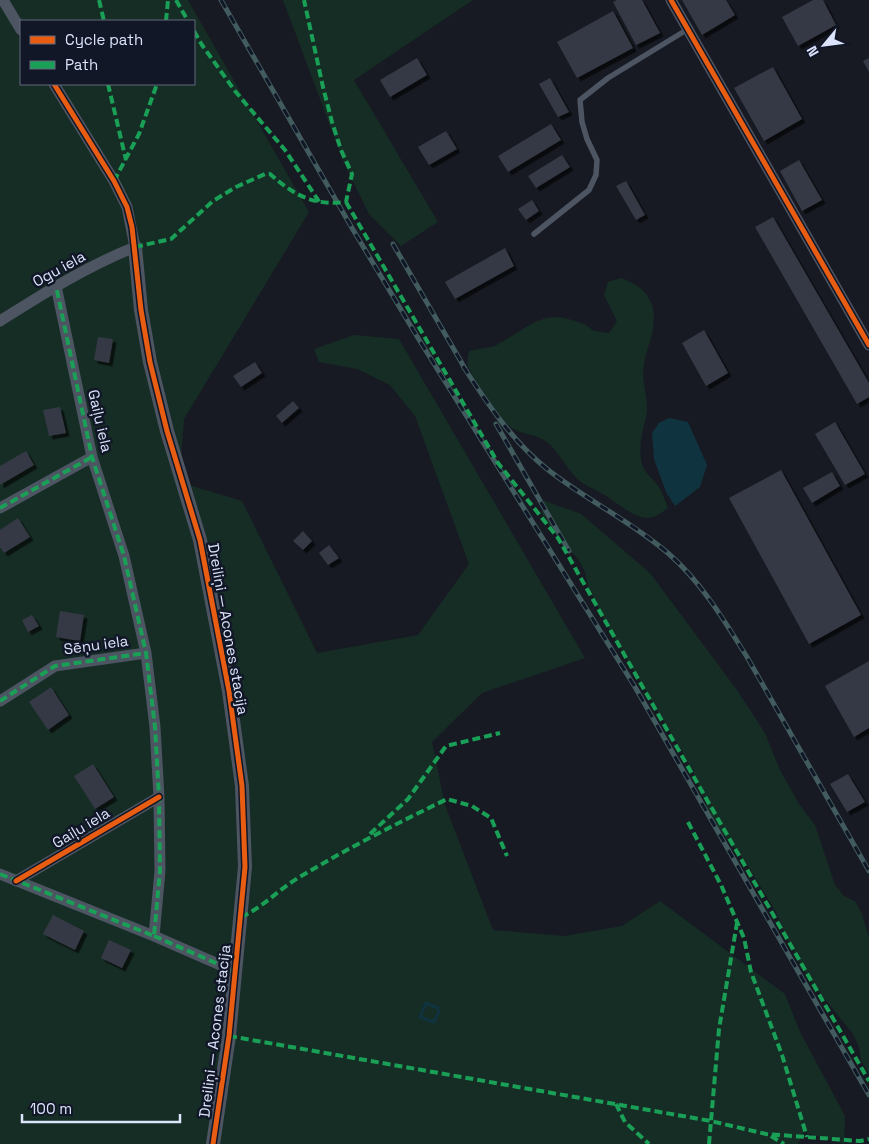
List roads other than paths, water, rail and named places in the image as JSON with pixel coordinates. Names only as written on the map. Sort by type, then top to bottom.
[{"type":"street","points":[[3,0],[20,28]]},
{"type":"street","points":[[671,0],[869,344]]},
{"type":"street","name":"Dreiliņi — Acones stacija","points":[[55,85],[114,181],[127,207],[150,362],[167,431],[200,540],[228,691],[242,786],[245,867],[229,1036],[214,1144]]},
{"type":"street","name":"Ogu iela","points":[[0,321],[56,286],[134,247]]},
{"type":"street","name":"Gaiļu iela","points":[[56,286],[92,457],[124,556],[146,653],[155,727],[159,797],[160,871],[154,936]]},
{"type":"street","points":[[0,508],[92,457]]},
{"type":"street","name":"Sēņu iela","points":[[0,700],[55,666],[146,653]]},
{"type":"street","name":"Gaiļu iela","points":[[16,881],[159,797]]},
{"type":"street","points":[[0,874],[154,936],[234,971]]},
{"type":"lane","points":[[534,234],[589,190],[596,175],[597,160],[582,122],[580,100],[608,78],[688,30]]},
{"type":"water","points":[[669,418],[688,422],[707,465],[700,487],[675,506],[666,492],[654,459],[652,433],[659,423]]},
{"type":"waterway","points":[[438,1008],[426,1003],[420,1017],[434,1022],[439,1011]]},
{"type":"railway","points":[[221,0],[352,228],[418,338],[635,687],[869,1095]]},
{"type":"railway","points":[[393,244],[467,372]]},
{"type":"railway","points":[[463,366],[511,434],[534,458],[577,491],[654,542],[692,577],[721,616],[747,657],[869,871]]},
{"type":"railway","points":[[496,424],[569,551]]}]
